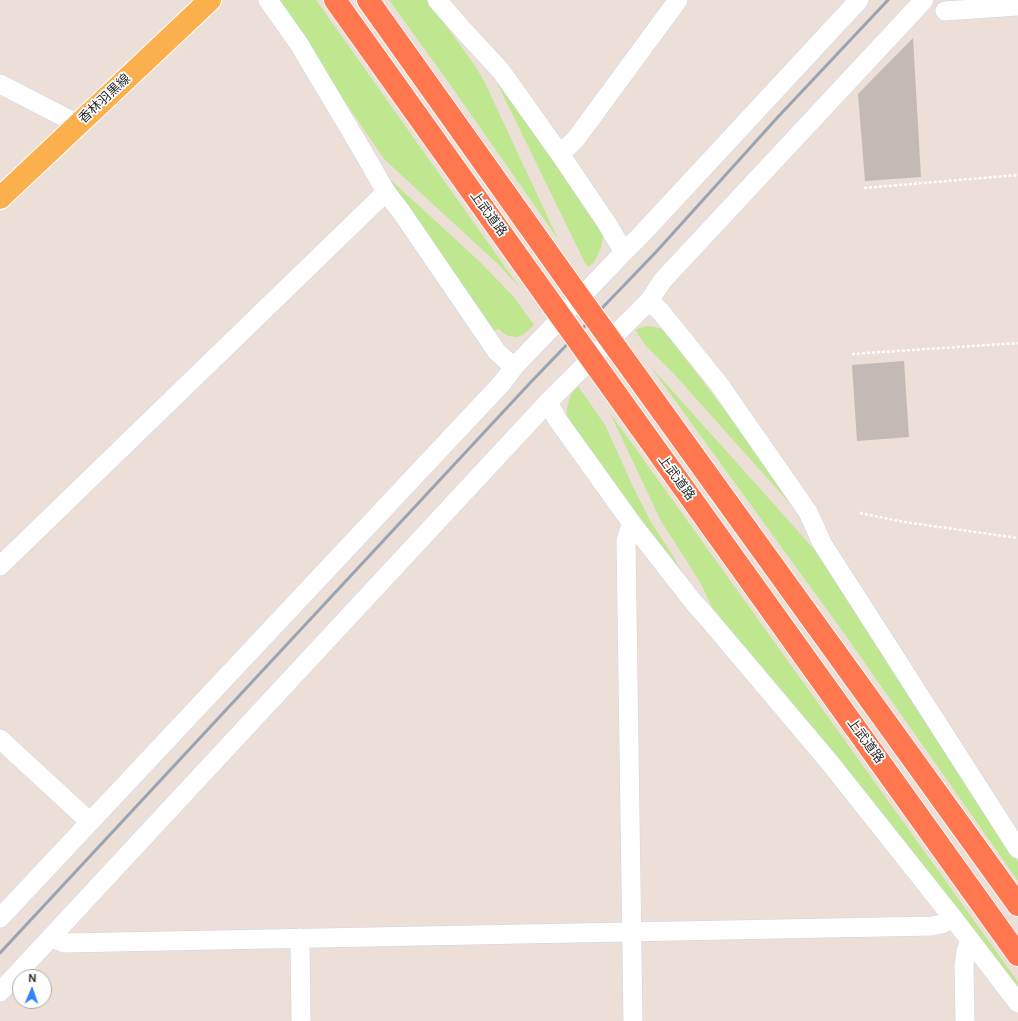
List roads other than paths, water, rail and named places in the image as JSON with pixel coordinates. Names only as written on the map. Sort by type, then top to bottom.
[{"type":"highway","name":"上武道路","points":[[335,0],[1018,955]]},
{"type":"highway","name":"上武道路","points":[[368,0],[573,288],[1018,905]]},
{"type":"main road","name":"香林羽黒線","points":[[0,198],[210,0]]},
{"type":"street","points":[[268,0],[302,50],[386,192],[497,352],[514,367]]},
{"type":"street","points":[[437,0],[501,71],[560,154],[606,222],[624,252]]},
{"type":"street","points":[[560,154],[575,140],[678,0]]},
{"type":"street","points":[[0,918],[502,382],[514,367],[641,235],[859,0]]},
{"type":"street","points":[[0,992],[548,402],[649,301],[663,280],[924,0]]},
{"type":"street","points":[[945,11],[1018,6]]},
{"type":"street","points":[[0,84],[68,119],[77,126]]},
{"type":"street","points":[[0,566],[386,192]]},
{"type":"street","points":[[649,301],[661,312],[719,384],[808,512],[822,543],[1018,849]]},
{"type":"street","points":[[548,402],[557,419],[633,525],[695,604],[830,763],[953,918],[1018,1003]]},
{"type":"street","points":[[633,525],[629,531],[626,541],[633,1021]]},
{"type":"street","points":[[0,739],[90,822]]},
{"type":"street","points":[[51,938],[64,943],[932,926],[942,924],[953,918]]},
{"type":"street","points":[[300,938],[301,1021]]},
{"type":"street","points":[[965,1021],[964,966],[966,951],[970,941]]},
{"type":"railway","points":[[0,953],[530,383],[656,252],[777,118],[888,0]]}]
